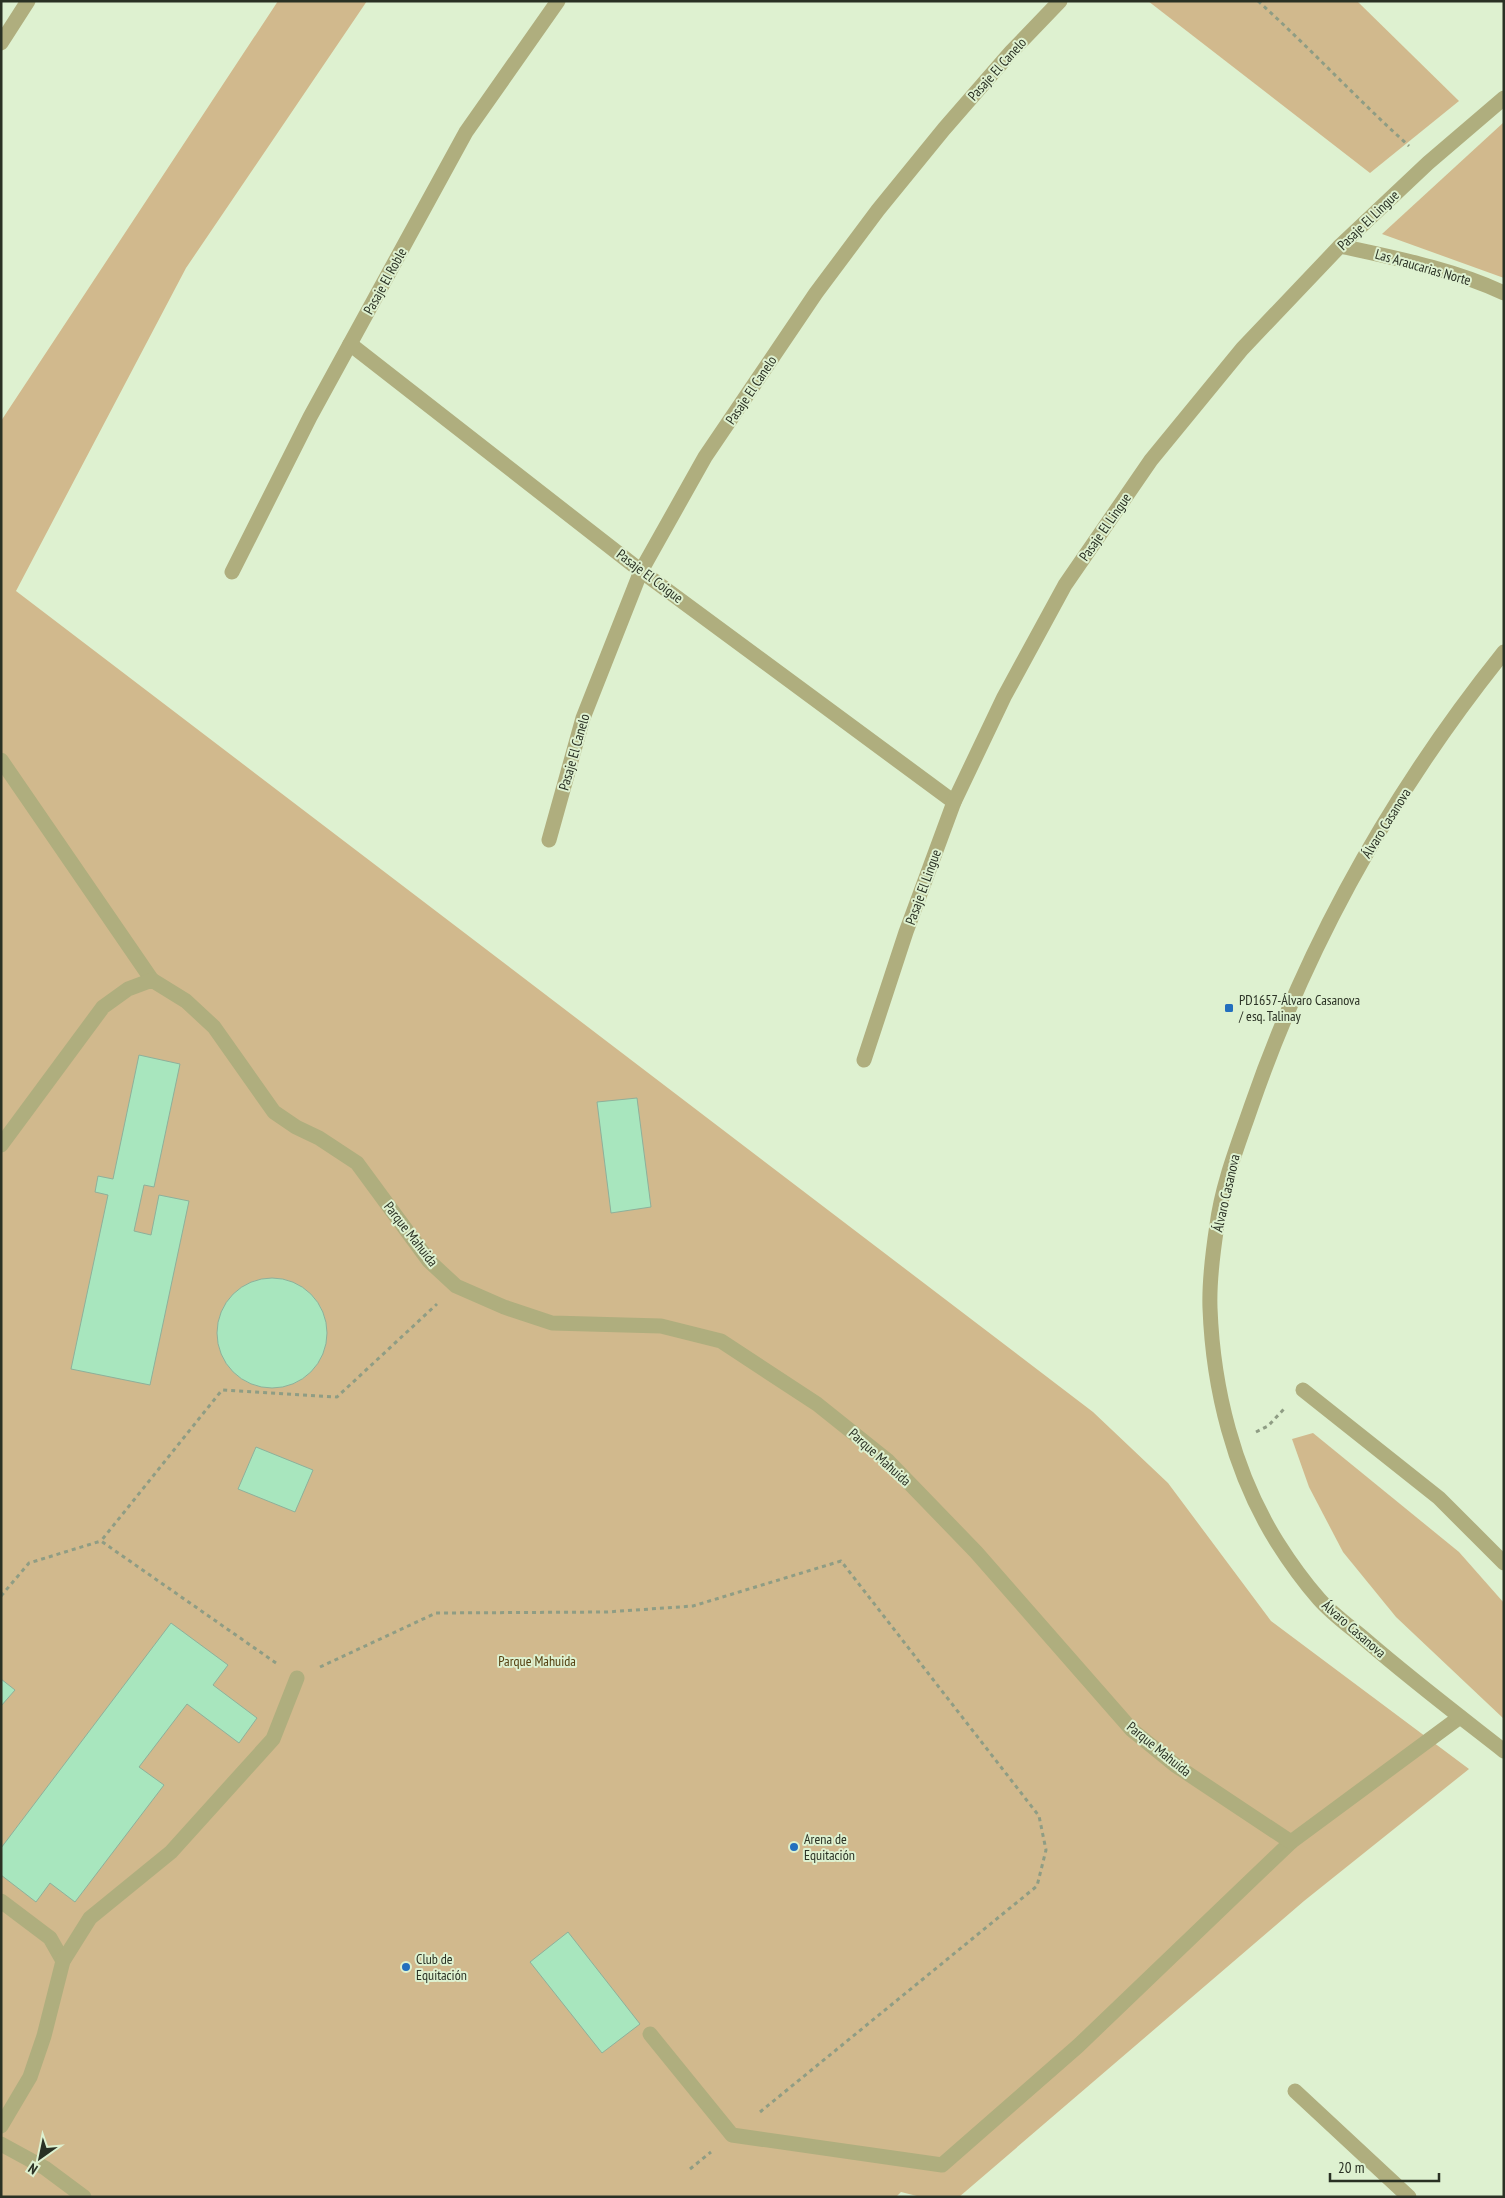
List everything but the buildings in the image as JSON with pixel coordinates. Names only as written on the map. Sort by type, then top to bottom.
[{"type":"street","points":[[1,43],[28,1]]},
{"type":"street","name":"Pasaje El Roble","points":[[232,572],[310,417],[466,132],[558,1]]},
{"type":"street","name":"Pasaje El Canelo","points":[[549,840],[583,718],[641,571],[705,457],[816,293],[878,210],[944,129],[1060,1]]},
{"type":"street","name":"Pasaje El Lingue","points":[[864,1060],[906,932],[954,802],[1004,697],[1065,586],[1152,460],[1242,350],[1340,246],[1428,163],[1504,98]]},
{"type":"street","name":"Las Araucarias Norte","points":[[1340,246],[1414,262],[1489,286],[1504,293]]},
{"type":"street","name":"Pasaje El Coigue","points":[[350,344],[641,571],[954,802]]},
{"type":"street","name":"Álvaro Casanova","points":[[1504,652],[1433,748],[1375,838],[1336,909],[1298,988],[1270,1055],[1233,1160],[1217,1222],[1210,1307],[1218,1384],[1233,1442],[1251,1494],[1277,1543],[1320,1601],[1504,1751]]},
{"type":"street","points":[[1,760],[152,980],[128,989],[103,1007],[1,1145]]},
{"type":"street","name":"Parque Mahuida","points":[[152,980],[186,1000],[214,1027],[274,1112],[357,1163],[429,1261],[456,1286],[504,1308],[552,1323],[662,1326],[721,1341],[817,1404],[887,1460],[921,1495],[976,1552],[1132,1730],[1175,1765],[1291,1842]]},
{"type":"street","points":[[1303,1390],[1439,1498],[1504,1563]]},
{"type":"street","points":[[1,2126],[30,2077],[44,2036],[63,1962],[90,1918],[171,1852],[273,1739],[297,1678]]},
{"type":"street","points":[[650,2034],[732,2135],[942,2165],[1078,2046],[1291,1842],[1460,1717]]},
{"type":"street","points":[[1,1901],[50,1938],[63,1962]]},
{"type":"street","points":[[1296,2091],[1409,2197]]},
{"type":"street","points":[[1,2144],[45,2168],[84,2197]]},
{"type":"path","points":[[1258,1],[1303,42],[1372,112],[1428,163]]},
{"type":"path","points":[[1,1596],[29,1563],[101,1541],[222,1390],[337,1397],[456,1286]]},
{"type":"path","points":[[1233,1442],[1268,1426],[1303,1390]]},
{"type":"path","points":[[101,1541],[297,1678],[436,1613],[608,1612],[693,1606],[841,1561],[1039,1816],[1046,1850],[1037,1886],[690,2169]]},
{"type":"green space","name":"Parque Mahuida","points":[[278,1],[367,1],[186,268],[16,591],[1093,1412],[1168,1483],[1271,1621],[1469,1769],[1304,1901],[959,2197],[921,2197],[901,2192],[896,2197],[1,2197],[1,421]]},
{"type":"green space","points":[[1148,1],[1357,1],[1459,101],[1370,173]]},
{"type":"green space","points":[[1504,122],[1504,278],[1382,234]]},
{"type":"green space","points":[[1313,1433],[1459,1552],[1504,1603],[1504,1719],[1396,1617],[1343,1552],[1309,1487],[1292,1439]]},
{"type":"place","name":"PD1657-Álvaro Casanova / esq. Talinay","points":[[1229,1008]]},
{"type":"place","name":"Arena de Equitación","points":[[794,1847]]},
{"type":"place","name":"Club de Equitación","points":[[406,1967]]}]
